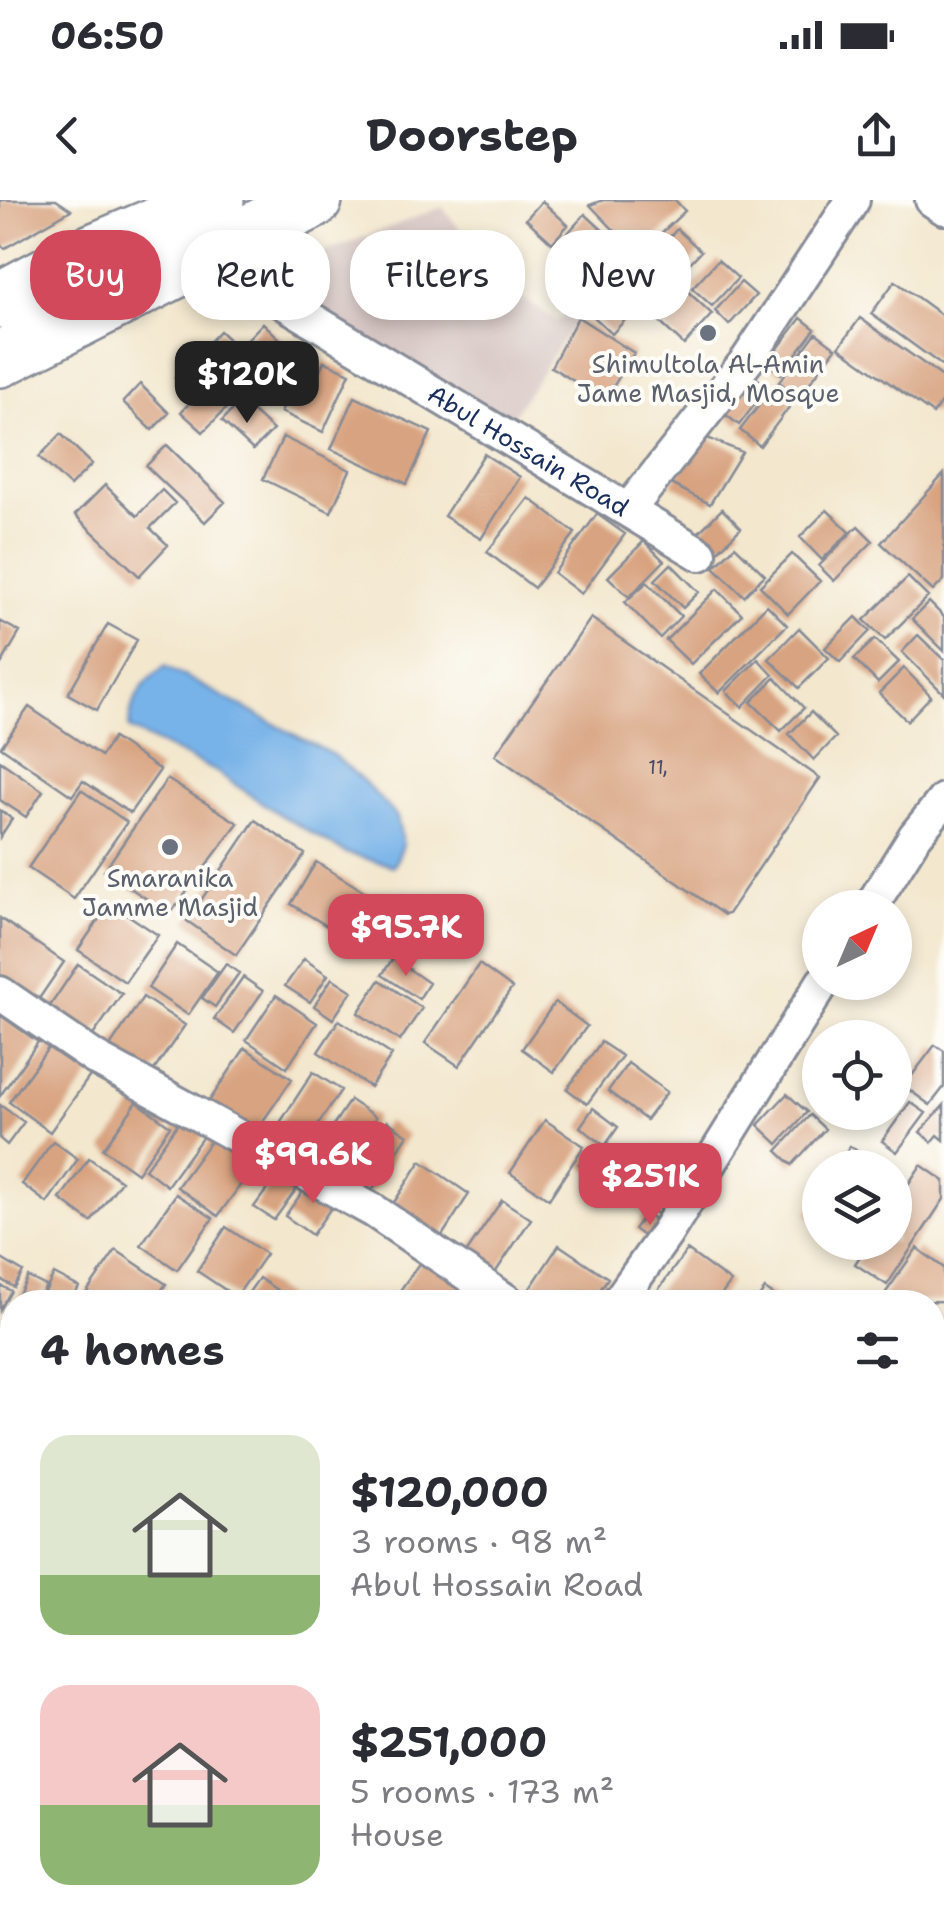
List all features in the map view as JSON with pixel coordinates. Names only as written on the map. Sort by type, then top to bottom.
[{"type":"highway","points":[[0,300],[81,257],[216,200]]},
{"type":"highway","points":[[255,230],[314,200]]},
{"type":"highway","points":[[0,359],[181,267]]},
{"type":"street","name":"Abul Hossain Road","points":[[314,320],[629,509],[748,359],[852,200]]},
{"type":"street","points":[[932,200],[944,208]]},
{"type":"street","points":[[629,509],[700,554]]},
{"type":"street","points":[[881,890],[915,836],[944,800]]},
{"type":"street","points":[[0,993],[95,1058],[374,1211],[490,1290]]},
{"type":"street","points":[[626,1290],[666,1234],[812,1000]]},
{"type":"shaded area","points":[[442,207],[460,230],[382,230]]},
{"type":"shaded area","points":[[350,242],[350,320],[525,320],[525,300],[545,313],[545,320],[576,320],[505,427],[325,320],[330,320],[330,250]]},
{"type":"water","points":[[165,666],[333,755],[361,779],[397,817],[403,845],[394,866],[346,853],[215,771],[129,729],[139,693]]},
{"type":"building","points":[[0,200],[56,200],[71,210],[30,230],[5,248],[0,245]]},
{"type":"building","points":[[603,200],[675,200],[685,211],[665,230],[614,230],[590,205]]},
{"type":"building","points":[[542,201],[568,225],[564,230],[545,230],[545,237],[526,219]]},
{"type":"building","points":[[585,214],[602,230],[571,230]]},
{"type":"building","points":[[691,242],[701,251],[691,262]]},
{"type":"building","points":[[718,260],[738,278],[712,306],[692,288]]},
{"type":"building","points":[[895,281],[944,317],[944,367],[871,314]]},
{"type":"building","points":[[741,282],[756,295],[729,325],[715,311]]},
{"type":"building","points":[[691,294],[712,314],[684,345],[657,320],[691,320]]},
{"type":"building","points":[[801,318],[815,329],[781,374],[767,363]]},
{"type":"building","points":[[860,318],[944,378],[944,398],[933,414],[839,347]]},
{"type":"building","points":[[576,320],[583,320],[634,353],[605,400],[551,367]]},
{"type":"building","points":[[597,320],[625,320],[612,334]]},
{"type":"building","points":[[263,323],[303,361],[275,390],[235,352]]},
{"type":"building","points":[[220,331],[236,346],[190,393],[175,378]]},
{"type":"building","points":[[816,333],[836,348],[799,397],[779,382]]},
{"type":"building","points":[[324,361],[350,373],[323,432],[281,412],[289,394],[306,401]]},
{"type":"building","points":[[222,369],[244,390],[203,432],[181,412]]},
{"type":"building","points":[[750,373],[768,387],[739,425],[721,411]]},
{"type":"building","points":[[140,384],[169,413],[152,430],[123,402]]},
{"type":"building","points":[[774,386],[793,402],[760,446],[740,430]]},
{"type":"building","points":[[355,397],[431,432],[407,484],[331,449]]},
{"type":"building","points":[[241,401],[273,430],[253,450],[222,421]]},
{"type":"building","points":[[61,434],[92,464],[70,486],[39,457]]},
{"type":"building","points":[[283,437],[350,470],[331,512],[263,479]]},
{"type":"building","points":[[705,437],[742,452],[710,504],[671,484]]},
{"type":"building","points":[[167,445],[225,502],[205,522],[146,466]]},
{"type":"building","points":[[484,454],[520,477],[481,539],[444,516]]},
{"type":"building","points":[[944,474],[944,580],[933,591],[881,543]]},
{"type":"building","points":[[105,485],[137,516],[162,490],[175,503],[150,528],[168,545],[139,576],[75,515]]},
{"type":"building","points":[[529,498],[575,533],[534,588],[487,552]]},
{"type":"building","points":[[722,509],[741,528],[707,562],[688,543]]},
{"type":"building","points":[[827,510],[850,532],[822,560],[800,537]]},
{"type":"building","points":[[597,514],[625,534],[581,594],[554,573]]},
{"type":"building","points":[[858,526],[873,541],[834,581],[819,566]]},
{"type":"building","points":[[644,541],[664,561],[629,597],[608,577]]},
{"type":"building","points":[[735,546],[765,575],[744,596],[714,567]]},
{"type":"building","points":[[792,554],[820,581],[788,614],[760,586]]},
{"type":"building","points":[[671,564],[699,592],[683,608],[655,580]]},
{"type":"building","points":[[908,577],[928,597],[885,640],[864,620]]},
{"type":"building","points":[[647,582],[681,616],[660,638],[625,602]]},
{"type":"building","points":[[717,589],[742,614],[691,664],[666,640]]},
{"type":"building","points":[[929,602],[944,617],[944,651],[912,619]]},
{"type":"building","points":[[767,605],[787,625],[719,693],[699,674]]},
{"type":"building","points":[[856,617],[870,631],[840,662],[825,648]]},
{"type":"building","points":[[591,618],[820,778],[728,914],[724,915],[495,755]]},
{"type":"building","points":[[0,621],[20,632],[0,666]]},
{"type":"building","points":[[108,624],[137,640],[97,710],[68,694]]},
{"type":"building","points":[[799,628],[829,658],[799,688],[769,659]]},
{"type":"building","points":[[918,635],[944,660],[944,694],[902,652]]},
{"type":"building","points":[[875,639],[899,662],[878,683],[854,659]]},
{"type":"building","points":[[758,659],[773,675],[742,707],[726,691]]},
{"type":"building","points":[[904,668],[931,696],[907,721],[879,693]]},
{"type":"building","points":[[775,678],[804,708],[781,731],[751,702]]},
{"type":"building","points":[[29,707],[101,756],[113,738],[160,770],[130,813],[83,781],[72,796],[1,747]]},
{"type":"building","points":[[811,712],[836,737],[814,760],[789,734]]},
{"type":"building","points":[[0,761],[43,791],[26,817],[0,800]]},
{"type":"building","name":"Smaranika Jamme Masjid","points":[[167,779],[238,823],[170,914],[104,871]]},
{"type":"building","points":[[81,790],[127,822],[74,899],[28,868]]},
{"type":"building","points":[[0,810],[12,819],[0,837]]},
{"type":"building","points":[[255,820],[305,854],[236,955],[187,921]]},
{"type":"building","points":[[316,862],[398,912],[373,954],[291,904]]},
{"type":"building","points":[[110,903],[158,935],[125,982],[78,950]]},
{"type":"building","points":[[0,918],[64,962],[34,1006],[0,983]]},
{"type":"building","points":[[177,944],[218,972],[188,1015],[148,988]]},
{"type":"building","points":[[393,958],[429,983],[419,999],[382,975]]},
{"type":"building","points":[[304,959],[328,975],[310,1002],[285,986]]},
{"type":"building","points":[[78,964],[122,994],[89,1041],[46,1012]]},
{"type":"building","points":[[226,964],[239,973],[215,1007],[202,998]]},
{"type":"building","points":[[479,964],[512,988],[459,1066],[425,1043]]},
{"type":"building","points":[[243,977],[263,991],[234,1033],[214,1019]]},
{"type":"building","points":[[332,978],[352,991],[333,1019],[314,1006]]},
{"type":"building","points":[[380,980],[422,1008],[400,1041],[358,1013]]},
{"type":"building","points":[[276,995],[317,1023],[287,1068],[246,1040]]},
{"type":"building","points":[[143,997],[185,1025],[150,1076],[109,1048]]},
{"type":"building","points":[[555,1002],[587,1026],[554,1072],[522,1049]]},
{"type":"building","points":[[0,1015],[38,1042],[0,1096]]},
{"type":"building","points":[[339,1020],[392,1055],[370,1087],[318,1052]]},
{"type":"building","points":[[601,1042],[622,1056],[587,1104],[567,1089]]},
{"type":"building","points":[[51,1044],[92,1073],[50,1132],[9,1102]]},
{"type":"building","points":[[935,1045],[944,1051],[944,1087],[930,1105],[912,1092],[912,1075]]},
{"type":"building","points":[[245,1048],[292,1079],[254,1134],[208,1103]]},
{"type":"building","points":[[628,1063],[667,1092],[646,1120],[608,1091]]},
{"type":"building","points":[[313,1072],[341,1090],[301,1150],[274,1132]]},
{"type":"building","points":[[787,1094],[802,1108],[802,1118],[778,1144],[758,1125]]},
{"type":"building","points":[[350,1100],[376,1117],[339,1172],[313,1155]]},
{"type":"building","points":[[137,1102],[170,1126],[137,1173],[103,1149]]},
{"type":"building","points":[[912,1103],[926,1113],[898,1150],[882,1141],[890,1130],[912,1130]]},
{"type":"building","points":[[0,1105],[24,1122],[7,1145],[0,1139]]},
{"type":"building","points":[[944,1105],[944,1140],[938,1135],[932,1142],[920,1132]]},
{"type":"building","points":[[593,1108],[618,1127],[605,1146],[580,1127]]},
{"type":"building","points":[[184,1115],[207,1131],[167,1186],[145,1169]]},
{"type":"building","points":[[545,1120],[584,1146],[549,1199],[510,1173]]},
{"type":"building","points":[[387,1121],[408,1135],[370,1193],[349,1178]]},
{"type":"building","points":[[802,1124],[802,1130],[824,1130],[792,1165],[777,1151]]},
{"type":"building","points":[[214,1136],[254,1166],[218,1216],[177,1187]]},
{"type":"building","points":[[53,1141],[78,1159],[47,1203],[22,1184]]},
{"type":"building","points":[[591,1147],[617,1166],[605,1182],[579,1164]]},
{"type":"building","points":[[656,1152],[681,1170],[667,1189],[642,1171]]},
{"type":"building","points":[[89,1158],[121,1181],[91,1222],[60,1199]]},
{"type":"building","points":[[421,1161],[469,1194],[438,1242],[389,1210]]},
{"type":"building","points":[[921,1165],[944,1181],[944,1199],[912,1247],[912,1178]]},
{"type":"building","points":[[284,1166],[303,1180],[274,1220],[254,1207]]},
{"type":"building","points":[[314,1176],[340,1195],[312,1235],[285,1216]]},
{"type":"building","points":[[641,1178],[677,1204],[665,1220],[629,1194]]},
{"type":"building","points":[[176,1194],[213,1218],[177,1270],[141,1245]]},
{"type":"building","points":[[502,1200],[531,1219],[493,1276],[464,1256]]},
{"type":"building","points":[[646,1213],[666,1227],[654,1244],[634,1229]]},
{"type":"building","points":[[226,1227],[266,1254],[241,1290],[226,1290],[197,1271]]},
{"type":"building","points":[[559,1245],[608,1278],[600,1290],[529,1290]]},
{"type":"building","points":[[917,1248],[944,1268],[944,1290],[888,1290]]},
{"type":"building","points":[[116,1250],[166,1284],[162,1290],[88,1290]]},
{"type":"building","points":[[687,1250],[731,1282],[725,1290],[658,1290]]},
{"type":"building","points":[[427,1252],[477,1290],[400,1290]]},
{"type":"building","points":[[0,1258],[23,1272],[14,1287],[0,1279]]},
{"type":"building","points":[[858,1260],[904,1260],[887,1285],[855,1264]]},
{"type":"building","points":[[54,1274],[79,1287],[77,1290],[46,1290]]},
{"type":"building","points":[[28,1277],[46,1286],[44,1290],[21,1290]]},
{"type":"building","points":[[259,1278],[277,1290],[250,1290]]},
{"type":"place","name":"Shimultola Al-Amin Jame Masjid, Mosque","points":[[708,333]]},
{"type":"place","name":"Smaranika Jamme Masjid","points":[[170,847]]}]
